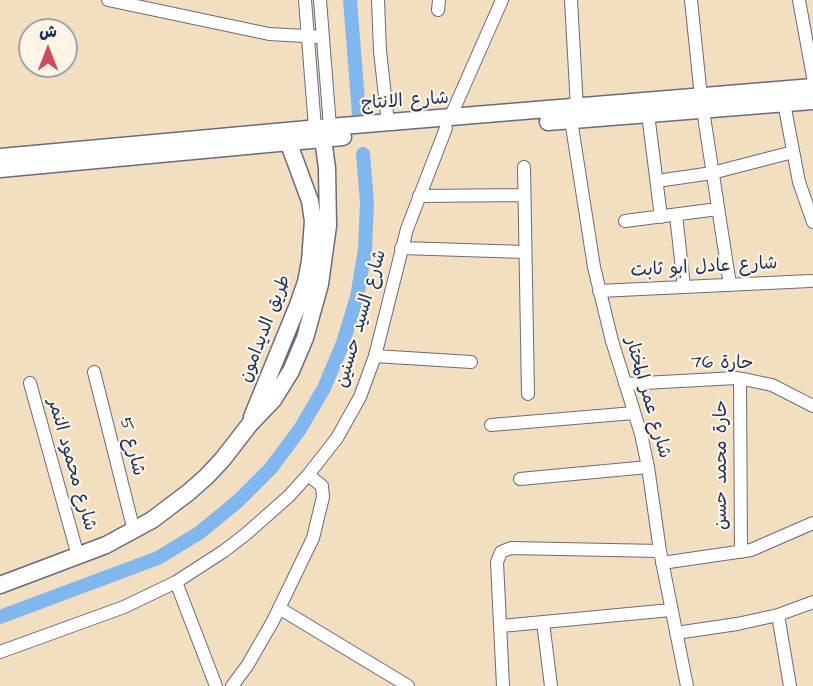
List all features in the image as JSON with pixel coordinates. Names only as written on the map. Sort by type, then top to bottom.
[{"type":"main road","name":"شارع الانتاج","points":[[574,114],[648,114],[813,87]]},
{"type":"main road","name":"شارع الانتاج","points":[[0,157],[702,104],[813,101]]},
{"type":"main road","name":"شارع الانتاج","points":[[0,169],[288,144],[323,132],[388,123],[448,123]]},
{"type":"main road","name":"طريق الديدامون","points":[[0,585],[78,556],[134,531],[171,507],[206,477],[250,424],[280,352],[313,283],[328,226],[327,168],[323,132]]},
{"type":"main road","name":"طريق الديدامون","points":[[288,144],[310,201],[313,283]]},
{"type":"street","points":[[108,0],[160,5],[269,34],[323,37]]},
{"type":"street","name":"طريق الديدامون","points":[[305,0],[308,37],[323,132]]},
{"type":"street","name":"طريق الديدامون","points":[[320,0],[323,37],[323,132]]},
{"type":"street","points":[[378,0],[380,51],[388,123]]},
{"type":"street","name":"شارع السيد حسنين","points":[[0,652],[124,607],[176,582],[216,557],[282,502],[308,475],[337,438],[360,397],[375,356],[401,248],[419,196],[502,0]]},
{"type":"street","name":"شارع عمر المختار","points":[[572,0],[574,114],[584,215],[599,291],[648,467],[661,557],[687,686]]},
{"type":"street","points":[[691,0],[702,104],[730,285]]},
{"type":"street","points":[[799,0],[813,77]]},
{"type":"street","points":[[784,103],[799,182],[813,222]]},
{"type":"street","points":[[648,114],[661,217]]},
{"type":"street","points":[[657,181],[712,173],[793,152]]},
{"type":"street","points":[[524,167],[528,393]]},
{"type":"street","points":[[419,196],[525,195]]},
{"type":"street","points":[[625,222],[718,209]]},
{"type":"street","points":[[676,215],[684,287]]},
{"type":"street","points":[[401,248],[525,252]]},
{"type":"street","name":"شارع عادل ابو ثابت","points":[[599,291],[810,281]]},
{"type":"street","points":[[375,356],[471,362]]},
{"type":"street","name":"شارع 5","points":[[93,372],[134,531]]},
{"type":"street","name":"حارة 76","points":[[625,384],[740,379],[772,385],[813,406]]},
{"type":"street","name":"حارة محمد حسن","points":[[740,379],[741,552]]},
{"type":"street","name":"شارع محمود النمر","points":[[30,383],[78,556]]},
{"type":"street","points":[[491,425],[634,413]]},
{"type":"street","points":[[520,479],[648,467]]},
{"type":"street","points":[[232,686],[247,666],[279,608],[313,538],[323,497],[322,486],[308,475]]},
{"type":"street","points":[[503,686],[497,562],[501,552],[506,549],[661,557],[741,552],[764,545],[813,522]]},
{"type":"street","points":[[176,582],[216,686]]},
{"type":"street","points":[[676,633],[737,624],[778,615],[812,604]]},
{"type":"street","points":[[279,608],[408,686]]},
{"type":"street","points":[[501,626],[671,610]]},
{"type":"street","points":[[778,615],[790,686]]},
{"type":"street","points":[[543,622],[551,686]]},
{"type":"waterway","points":[[350,0],[359,114]]},
{"type":"waterway","points":[[0,617],[158,558],[199,533],[237,502],[271,468],[300,429],[324,388],[343,343],[357,297],[365,250],[367,202],[363,154]]}]
